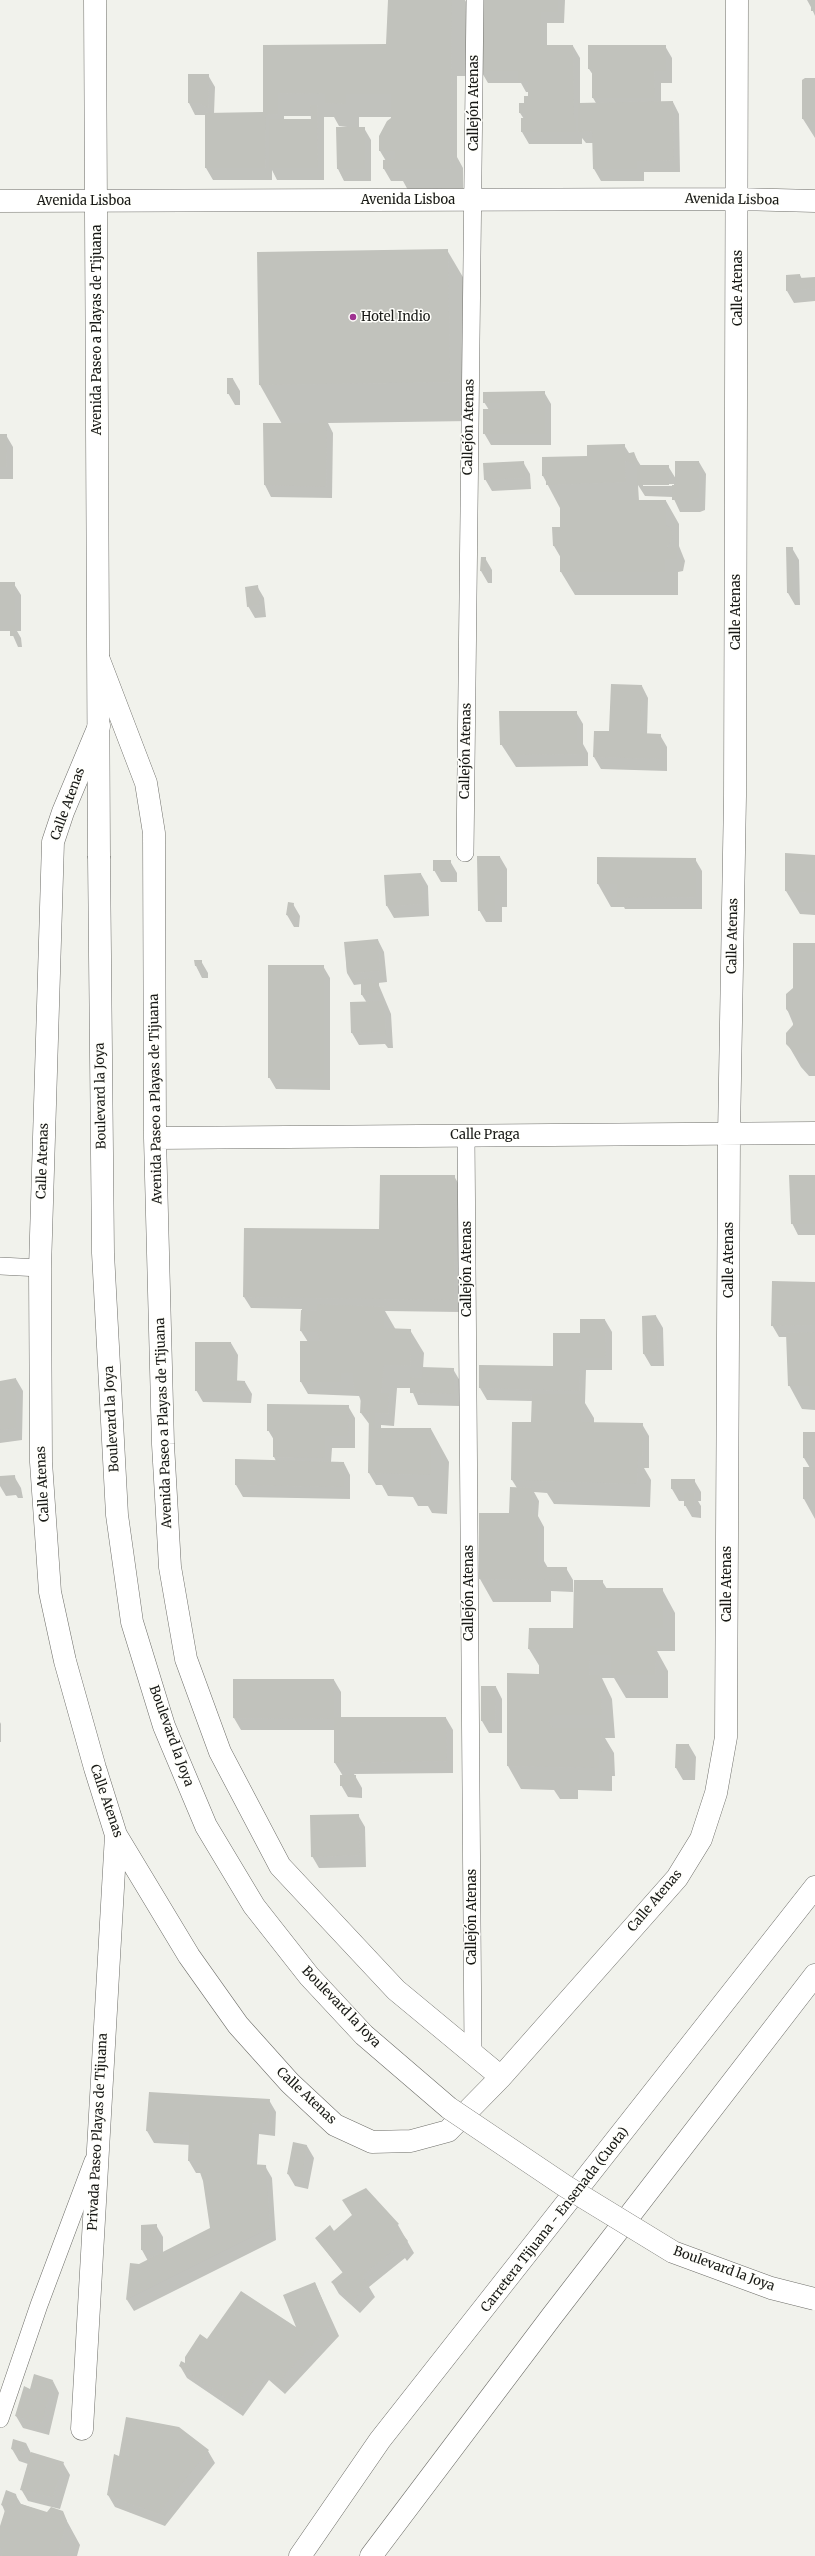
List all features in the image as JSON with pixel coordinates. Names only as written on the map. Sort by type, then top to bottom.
[{"type":"main road","name":"Avenida Paseo a Playas de Tijuana","points":[[95,0],[97,200],[96,511],[99,660],[99,856]]},
{"type":"main road","name":"Calle Atenas","points":[[99,725],[62,812],[53,842],[40,1268],[41,1462],[50,1592],[81,1719],[116,1835],[189,1956],[238,2025],[290,2083],[335,2125],[372,2142],[411,2141],[448,2131],[501,2077],[677,1878],[701,1839],[716,1793],[726,1737],[729,1135],[735,796],[738,199],[737,0]]},
{"type":"main road","name":"Avenida Lisboa","points":[[0,201],[738,199],[815,201]]},
{"type":"main road","name":"Avenida Paseo a Playas de Tijuana","points":[[99,660],[146,783],[154,833],[155,1138],[163,1444],[170,1559],[186,1659],[220,1752],[280,1866],[396,1990],[473,2052],[501,2077]]},
{"type":"main road","name":"Boulevard la Joya","points":[[99,856],[103,1253],[117,1515],[132,1622],[164,1726],[206,1826],[254,1906],[309,1976],[364,2035],[449,2108],[565,2186],[672,2252],[771,2288],[815,2299]]},
{"type":"main road","name":"Calle Praga","points":[[155,1138],[466,1135],[729,1135],[815,1133]]},
{"type":"main road","name":"Privada Paseo Playas de Tijuana","points":[[82,2429],[96,2154],[116,1835]]},
{"type":"main road","name":"Carretera Tijuana - Ensenada (Cuota)","points":[[300,2556],[380,2440],[815,1887]]},
{"type":"main road","points":[[371,2556],[547,2323],[815,1975]]},
{"type":"lane","name":"Callejón Atenas","points":[[465,854],[475,0]]},
{"type":"lane","name":"Callejón Atenas","points":[[466,1135],[473,2052]]},
{"type":"lane","points":[[0,1266],[40,1268]]},
{"type":"lane","points":[[0,2419],[39,2306],[96,2154]]},
{"type":"building","points":[[388,0],[452,0],[450,169],[383,169],[383,160],[395,159],[395,151],[379,151],[379,136],[387,121],[391,118],[391,94],[346,94],[346,104],[325,103],[325,94],[278,93],[278,114],[266,115],[265,168],[205,168],[205,113],[263,112],[263,45],[386,44]]},
{"type":"building","points":[[480,0],[558,0],[558,12],[541,12],[541,45],[573,45],[574,118],[576,118],[576,132],[521,132],[521,118],[525,118],[525,113],[519,113],[519,103],[524,103],[524,96],[528,96],[528,81],[518,81],[518,71],[480,71]]},
{"type":"building","points":[[811,0],[815,0],[815,11],[811,11]]},
{"type":"building","points":[[588,45],[666,45],[666,71],[654,71],[655,98],[592,98],[592,69],[588,69]]},
{"type":"building","points":[[188,74],[209,74],[208,108],[200,103],[188,103]]},
{"type":"building","points":[[805,78],[815,78],[815,122],[805,122],[805,119],[802,119],[802,80]]},
{"type":"building","points":[[673,101],[674,160],[637,161],[637,169],[593,169],[592,131],[578,132],[578,103]]},
{"type":"building","points":[[310,105],[317,105],[318,168],[269,168],[269,119],[311,119]]},
{"type":"building","points":[[336,127],[365,127],[365,169],[337,169]]},
{"type":"building","name":"Hotel Indio","points":[[448,249],[450,382],[259,385],[257,252]]},
{"type":"building","points":[[800,274],[800,278],[815,277],[815,288],[786,291],[786,275]]},
{"type":"building","points":[[227,378],[233,378],[234,394],[227,394]]},
{"type":"building","points":[[545,391],[545,434],[483,434],[483,409],[500,409],[500,403],[483,403],[483,392]]},
{"type":"building","points":[[309,420],[327,420],[326,487],[264,485],[263,423],[309,423]]},
{"type":"building","points":[[0,434],[7,434],[6,467],[0,467]]},
{"type":"building","points":[[625,444],[625,454],[634,452],[637,460],[633,464],[625,461],[626,482],[546,485],[546,476],[542,476],[542,457],[587,456],[587,445]]},
{"type":"building","points":[[524,461],[525,478],[484,480],[483,463]]},
{"type":"building","points":[[675,461],[699,461],[699,498],[694,498],[694,500],[672,500],[672,485],[675,485]]},
{"type":"building","points":[[637,465],[669,465],[669,485],[637,485]]},
{"type":"building","points":[[560,500],[666,500],[666,525],[670,527],[673,537],[667,547],[677,548],[677,559],[665,559],[665,572],[560,572],[560,546],[553,546],[552,527],[560,527]]},
{"type":"building","points":[[786,547],[793,547],[793,593],[787,593]]},
{"type":"building","points":[[481,557],[486,557],[486,571],[480,571]]},
{"type":"building","points":[[0,582],[15,582],[15,620],[0,620]]},
{"type":"building","points":[[258,585],[260,605],[247,607],[245,587]]},
{"type":"building","points":[[10,625],[15,625],[15,636],[10,636]]},
{"type":"building","points":[[611,684],[642,685],[640,733],[661,734],[660,759],[593,757],[594,731],[609,731]]},
{"type":"building","points":[[499,711],[577,711],[577,740],[582,740],[582,754],[508,755],[508,745],[500,745]]},
{"type":"building","points":[[785,853],[815,855],[815,893],[785,891]]},
{"type":"building","points":[[477,856],[500,856],[501,895],[495,895],[495,911],[478,911]]},
{"type":"building","points":[[597,857],[696,858],[696,897],[617,898],[617,884],[597,884]]},
{"type":"building","points":[[433,860],[451,860],[451,871],[433,871]]},
{"type":"building","points":[[421,873],[423,904],[386,906],[384,875]]},
{"type":"building","points":[[288,902],[294,903],[292,916],[286,915]]},
{"type":"building","points":[[378,939],[380,971],[347,973],[344,942]]},
{"type":"building","points":[[793,943],[815,943],[815,1060],[813,1060],[813,1053],[795,1053],[786,1044],[786,1033],[793,1025],[793,1017],[786,1009],[786,994],[793,988]]},
{"type":"building","points":[[194,960],[202,960],[202,966],[195,966]]},
{"type":"building","points":[[268,965],[324,965],[324,1078],[268,1078]]},
{"type":"building","points":[[372,978],[372,983],[379,982],[379,993],[361,995],[361,979]]},
{"type":"building","points":[[384,1001],[386,1036],[380,1036],[380,1032],[351,1033],[350,1002]]},
{"type":"building","points":[[380,1175],[455,1175],[454,1300],[243,1297],[244,1228],[379,1229]]},
{"type":"building","points":[[789,1175],[815,1175],[815,1224],[791,1224]]},
{"type":"building","points":[[772,1281],[815,1282],[815,1325],[771,1326]]},
{"type":"building","points":[[317,1304],[384,1307],[384,1328],[411,1329],[410,1366],[384,1365],[381,1393],[389,1393],[388,1414],[375,1413],[375,1428],[431,1428],[431,1475],[368,1473],[369,1413],[360,1413],[361,1393],[355,1393],[352,1373],[341,1373],[341,1382],[300,1382],[300,1341],[320,1341],[317,1332],[300,1331],[301,1310],[317,1311]]},
{"type":"building","points":[[656,1315],[658,1354],[643,1354],[642,1316]]},
{"type":"building","points":[[580,1319],[605,1319],[606,1358],[580,1358],[579,1391],[479,1388],[479,1365],[553,1366],[553,1333],[580,1333]]},
{"type":"building","points":[[815,1332],[815,1407],[812,1407],[812,1390],[809,1390],[809,1386],[788,1386],[786,1333]]},
{"type":"building","points":[[195,1342],[231,1342],[230,1380],[245,1381],[245,1391],[195,1391]]},
{"type":"building","points":[[422,1367],[454,1368],[454,1394],[410,1393],[410,1377],[422,1378]]},
{"type":"building","points":[[16,1378],[16,1428],[0,1430],[0,1381]]},
{"type":"building","points":[[532,1394],[581,1394],[581,1422],[643,1423],[642,1456],[638,1456],[637,1484],[511,1480],[512,1422],[531,1422]]},
{"type":"building","points":[[267,1404],[349,1405],[348,1436],[325,1436],[325,1458],[273,1457],[273,1431],[267,1431]]},
{"type":"building","points":[[803,1432],[815,1432],[815,1458],[803,1458]]},
{"type":"building","points":[[235,1459],[344,1462],[344,1487],[235,1485]]},
{"type":"building","points":[[803,1467],[815,1467],[815,1499],[803,1499]]},
{"type":"building","points":[[15,1475],[16,1486],[10,1486],[9,1483],[0,1484],[0,1476]]},
{"type":"building","points":[[671,1479],[695,1479],[695,1489],[671,1489]]},
{"type":"building","points":[[510,1487],[532,1488],[532,1514],[538,1514],[538,1567],[567,1567],[567,1580],[479,1579],[479,1513],[509,1513]]},
{"type":"building","points":[[684,1493],[695,1493],[694,1506],[684,1506]]},
{"type":"building","points":[[574,1580],[603,1580],[603,1588],[663,1588],[663,1628],[650,1628],[650,1646],[656,1646],[655,1675],[611,1675],[611,1655],[590,1655],[589,1675],[600,1675],[602,1715],[554,1715],[548,1721],[553,1728],[601,1728],[602,1753],[599,1753],[599,1768],[507,1766],[507,1673],[539,1674],[539,1649],[528,1649],[529,1628],[573,1628]]},
{"type":"building","points":[[233,1679],[334,1679],[334,1717],[446,1717],[447,1761],[334,1763],[334,1719],[233,1718]]},
{"type":"building","points":[[481,1686],[496,1686],[495,1721],[481,1721]]},
{"type":"building","points":[[676,1744],[689,1744],[689,1768],[675,1768]]},
{"type":"building","points":[[340,1775],[356,1775],[356,1786],[340,1786]]},
{"type":"building","points":[[359,1814],[360,1855],[311,1857],[310,1815]]},
{"type":"building","points":[[149,2092],[270,2099],[268,2124],[252,2123],[250,2164],[266,2165],[270,2228],[126,2300],[130,2263],[139,2264],[210,2228],[203,2181],[196,2161],[188,2161],[189,2132],[183,2132],[183,2134],[146,2131]]},
{"type":"building","points":[[293,2142],[307,2145],[302,2177],[287,2174]]},
{"type":"building","points":[[366,2188],[399,2224],[396,2226],[408,2241],[400,2250],[397,2247],[362,2276],[369,2284],[352,2302],[331,2282],[343,2272],[315,2238],[330,2225],[334,2231],[352,2215],[342,2200]]},
{"type":"building","points":[[157,2224],[157,2250],[141,2250],[141,2225]]},
{"type":"building","points":[[315,2282],[332,2323],[278,2383],[262,2369],[236,2405],[179,2366],[181,2361],[185,2363],[185,2357],[200,2334],[207,2339],[241,2291],[296,2327],[283,2295]]},
{"type":"building","points":[[34,2374],[53,2380],[42,2423],[15,2416],[24,2386],[30,2389]]},
{"type":"building","points":[[126,2417],[179,2427],[209,2450],[158,2514],[107,2495],[114,2454],[119,2456]]},
{"type":"building","points":[[13,2439],[26,2443],[22,2453],[11,2449]]},
{"type":"building","points":[[31,2452],[64,2462],[53,2497],[20,2490]]},
{"type":"building","points":[[6,2490],[16,2494],[18,2503],[47,2512],[51,2507],[63,2511],[67,2521],[57,2556],[1,2556],[4,2549],[0,2548],[0,2526],[6,2507],[1,2505]]},
{"type":"place","name":"Hotel Indio","points":[[353,317]]}]
